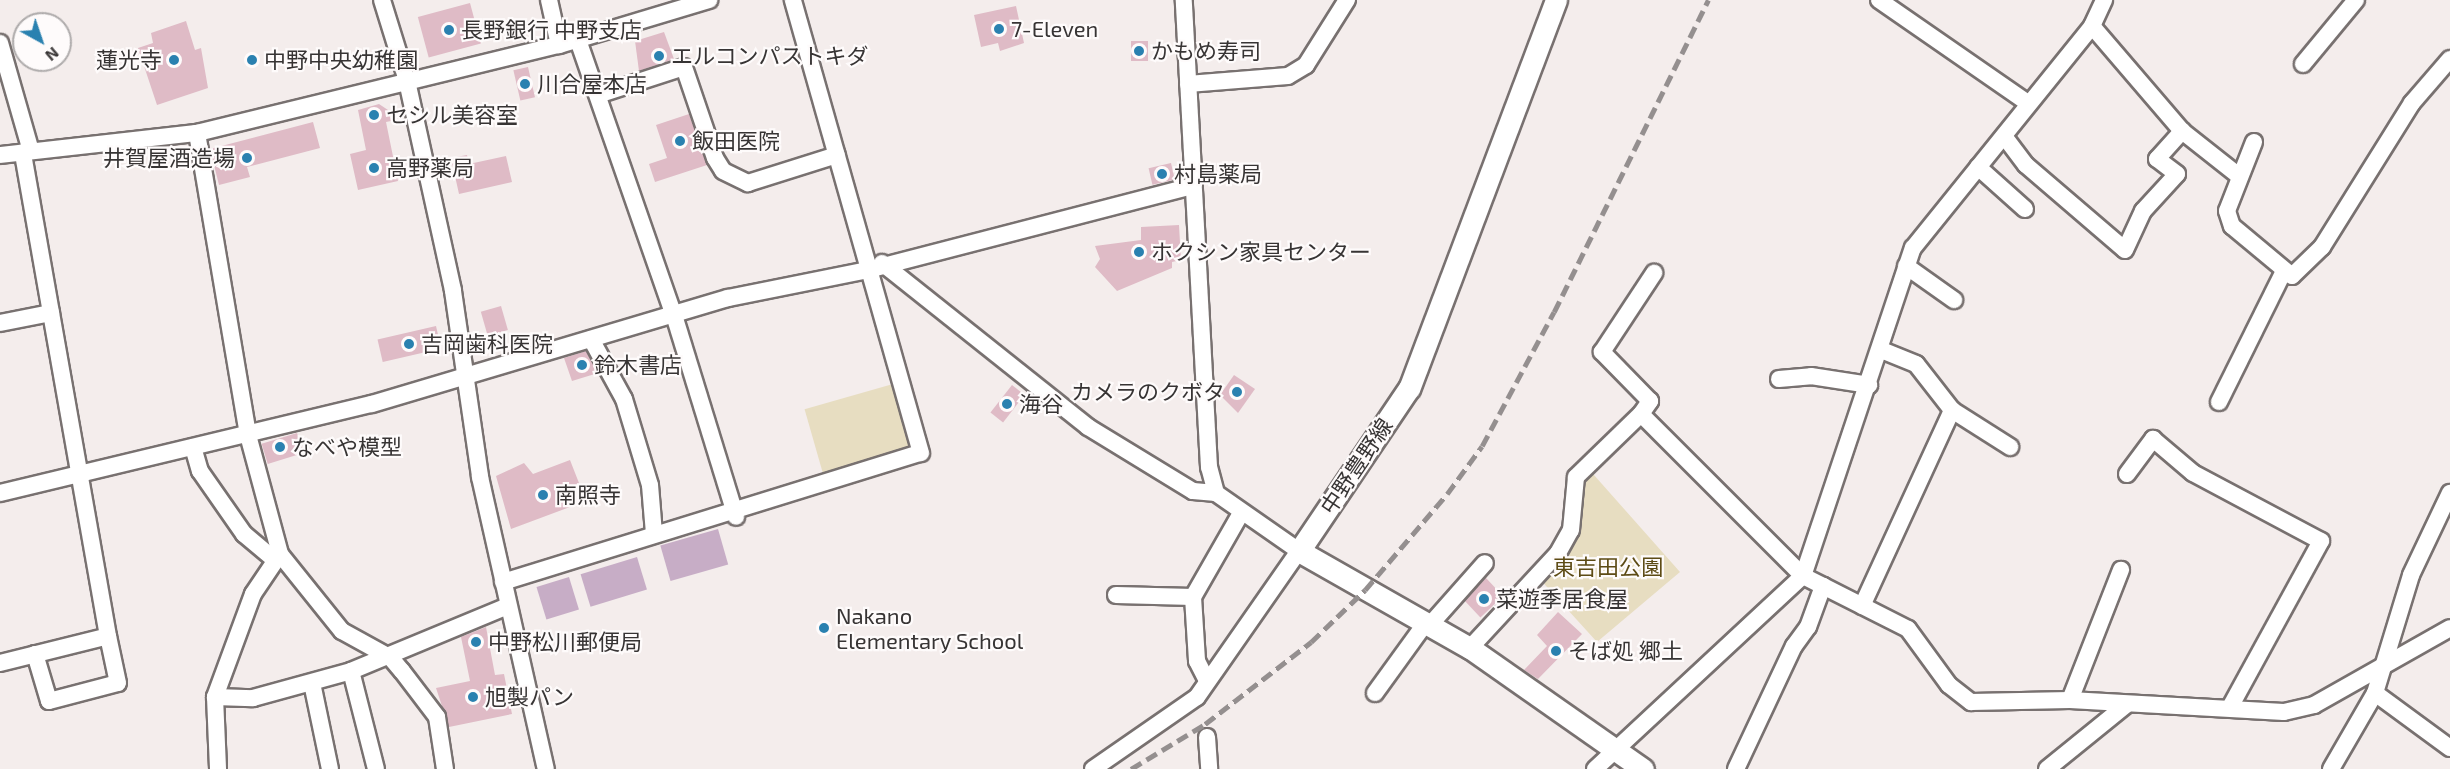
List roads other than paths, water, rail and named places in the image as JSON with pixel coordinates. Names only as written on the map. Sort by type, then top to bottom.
[{"type":"main road","name":"中野豊野線","points":[[1299,551],[1409,388],[1556,0]]},
{"type":"main road","points":[[1299,551],[1470,648],[1643,769]]},
{"type":"street","points":[[382,0],[407,81],[469,376],[480,477],[546,769]]},
{"type":"street","points":[[549,0],[559,45]]},
{"type":"street","points":[[0,156],[27,151],[197,133],[559,45],[709,0]]},
{"type":"street","points":[[503,582],[654,534],[735,513],[921,453],[875,267],[837,155],[793,0]]},
{"type":"street","points":[[1093,769],[1197,697],[1299,551],[1240,515],[1216,493],[1209,466],[1192,186],[1184,0]]},
{"type":"street","points":[[1188,84],[1288,76],[1306,65],[1347,0]]},
{"type":"street","points":[[1879,0],[2028,103]]},
{"type":"street","points":[[1595,769],[1612,748],[1803,576],[1881,350],[1906,266],[1932,222],[2092,26],[2103,0]]},
{"type":"street","points":[[2302,64],[2356,0]]},
{"type":"street","points":[[2092,26],[2182,131],[2239,176]]},
{"type":"street","points":[[578,40],[674,315],[735,513]]},
{"type":"street","points":[[0,43],[27,151],[77,475],[118,683],[49,701],[35,654]]},
{"type":"street","points":[[2254,142],[2227,211],[2232,226],[2292,276],[2322,247],[2412,103],[2450,59]]},
{"type":"street","points":[[598,95],[684,67],[715,158],[723,171],[748,183],[837,155]]},
{"type":"street","points":[[2004,136],[2026,165],[2125,250],[2143,211],[2177,174],[2157,159],[2182,131]]},
{"type":"street","points":[[197,133],[248,435],[278,557],[253,594],[215,697],[218,769]]},
{"type":"street","points":[[1978,167],[2025,210]]},
{"type":"street","points":[[0,493],[248,435],[469,376],[674,315],[875,267],[1192,186]]},
{"type":"street","points":[[1906,266],[1954,300]]},
{"type":"street","points":[[875,267],[1088,427],[1193,491],[1216,493]]},
{"type":"street","points":[[2219,402],[2284,271]]},
{"type":"street","points":[[1470,648],[1558,553],[1571,530],[1576,477],[1641,414],[1650,401],[1602,352],[1654,273]]},
{"type":"street","points":[[0,323],[51,314]]},
{"type":"street","points":[[591,339],[624,399],[650,485],[654,534]]},
{"type":"street","points":[[1881,350],[1916,364],[1952,410],[2010,447]]},
{"type":"street","points":[[1779,379],[1811,376],[1869,385]]},
{"type":"street","points":[[1862,606],[1952,410]]},
{"type":"street","points":[[1641,414],[1803,576],[1908,629],[1949,685],[1971,702],[2070,700],[2126,705],[2230,707],[2284,712],[2314,705],[2450,628]]},
{"type":"street","points":[[2127,474],[2153,439],[2193,473],[2321,541],[2230,707]]},
{"type":"street","points":[[193,447],[200,471],[244,534],[278,557],[342,631],[391,658],[437,717],[445,769]]},
{"type":"street","points":[[2331,769],[2375,693],[2411,575],[2450,493]]},
{"type":"street","points":[[1207,681],[1197,661],[1192,597],[1240,515]]},
{"type":"street","points":[[1375,693],[1427,625],[1485,563]]},
{"type":"street","points":[[2070,700],[2121,570]]},
{"type":"street","points":[[1736,769],[1794,645],[1808,627],[1823,586]]},
{"type":"street","points":[[1116,595],[1192,597]]},
{"type":"street","points":[[215,697],[253,698],[351,671],[391,658],[508,606]]},
{"type":"street","points":[[0,663],[108,636]]},
{"type":"street","points":[[351,671],[376,769]]},
{"type":"street","points":[[312,682],[330,769]]},
{"type":"street","points":[[2375,693],[2450,748]]},
{"type":"street","points":[[2048,769],[2126,705]]},
{"type":"street","points":[[1207,737],[1209,769]]},
{"type":"railway","points":[[1131,769],[1205,724],[1311,642],[1365,590],[1447,494],[1482,446],[1554,312],[1708,0]]},
{"type":"place","name":"7-Eleven","points":[[999,29]]},
{"type":"place","name":"長野銀行 中野支店","points":[[449,30]]},
{"type":"place","name":"かもめ寿司","points":[[1139,51]]},
{"type":"place","name":"エルコンパストキダ","points":[[659,56]]},
{"type":"place","name":"蓮光寺","points":[[174,60]]},
{"type":"place","name":"中野中央幼稚園","points":[[252,60]]},
{"type":"place","name":"川合屋本店","points":[[525,84]]},
{"type":"place","name":"セシル美容室","points":[[374,115]]},
{"type":"place","name":"飯田医院","points":[[680,141]]},
{"type":"place","name":"井賀屋酒造場","points":[[247,158]]},
{"type":"place","name":"高野薬局","points":[[374,168]]},
{"type":"place","name":"村島薬局","points":[[1162,174]]},
{"type":"place","name":"ホクシン家具センター","points":[[1139,252]]},
{"type":"place","name":"吉岡歯科医院","points":[[409,344]]},
{"type":"place","name":"鈴木書店","points":[[582,365]]},
{"type":"place","name":"カメラのクボタ","points":[[1237,392]]},
{"type":"place","name":"海谷","points":[[1007,404]]},
{"type":"place","name":"なべや模型","points":[[280,447]]},
{"type":"place","name":"南照寺","points":[[543,495]]},
{"type":"place","name":"菜遊季居食屋","points":[[1484,599]]},
{"type":"place","name":"Nakano Elementary School","points":[[824,628]]},
{"type":"place","name":"中野松川郵便局","points":[[476,642]]},
{"type":"place","name":"そば処 郷土","points":[[1556,651]]},
{"type":"place","name":"旭製パン","points":[[473,697]]},
{"type":"park label","name":"東吉田公園","points":[[1608,567]]}]
